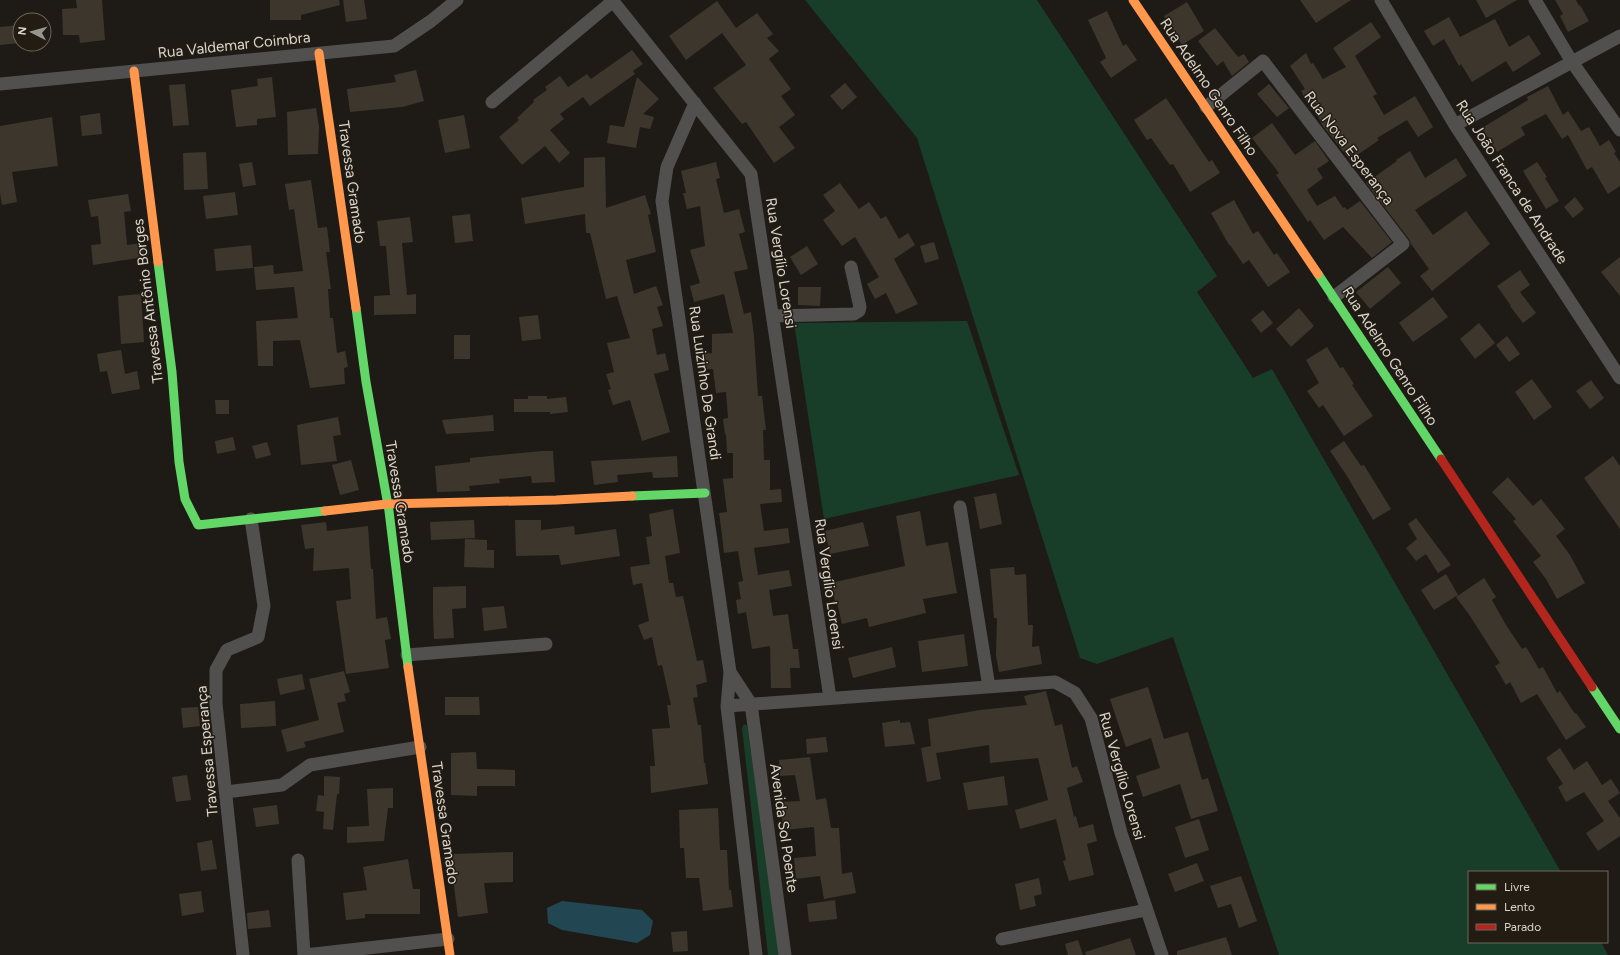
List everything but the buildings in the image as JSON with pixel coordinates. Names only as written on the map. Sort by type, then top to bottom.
[{"type":"street","name":"Rua Valdemar Coimbra","points":[[0,84],[394,46],[431,22],[457,0]]},
{"type":"street","name":"Rua Adelmo Genro Filho","points":[[1132,0],[1334,297],[1620,729]]},
{"type":"street","name":"Rua João Franca de Andrade","points":[[1381,0],[1455,125],[1620,378]]},
{"type":"street","points":[[1535,0],[1572,62],[1620,130]]},
{"type":"street","points":[[492,102],[612,1]]},
{"type":"street","name":"Rua Vergílio Lorensi","points":[[612,1],[751,174],[830,698],[1055,682],[1075,693],[1091,718],[1121,833],[1162,955]]},
{"type":"street","points":[[1455,125],[1620,36]]},
{"type":"street","name":"Travessa Gramado","points":[[319,53],[366,382],[387,504],[450,955]]},
{"type":"street","name":"Rua Nova Esperança","points":[[1206,107],[1263,61],[1403,244],[1334,297]]},
{"type":"street","name":"Travessa Antônio Borges","points":[[134,71],[172,372],[179,462],[185,498],[198,525],[251,519]]},
{"type":"street","name":"Rua Luizinho De Grandi","points":[[695,103],[668,167],[662,201],[730,672],[727,706]]},
{"type":"street","points":[[772,316],[854,314],[859,311],[860,307],[850,267]]},
{"type":"street","points":[[251,519],[387,504],[556,500],[705,493]]},
{"type":"street","points":[[960,507],[989,687]]},
{"type":"street","name":"Travessa Esperança","points":[[243,955],[216,704],[216,670],[227,650],[258,637],[264,606],[251,519]]},
{"type":"street","points":[[407,655],[546,644]]},
{"type":"street","name":"Rua Luizinho De Grandi","points":[[730,672],[751,704]]},
{"type":"street","points":[[756,955],[727,706],[830,698]]},
{"type":"street","name":"Avenida Sol Poente","points":[[751,704],[785,955]]},
{"type":"street","points":[[226,792],[282,784],[310,765],[420,747]]},
{"type":"street","points":[[298,860],[305,955],[448,940]]},
{"type":"street","points":[[1002,939],[1146,910]]},
{"type":"green space","points":[[805,0],[1037,0],[1217,276],[1197,292],[1253,378],[1272,369],[1560,871],[1468,871],[1468,943],[1602,943],[1608,955],[1279,955],[1173,637],[1097,664],[1080,658],[917,138]]},
{"type":"green space","points":[[967,321],[1019,475],[824,519],[794,323]]},
{"type":"green space","points":[[744,724],[747,726],[781,955],[768,955],[742,728]]},
{"type":"water","points":[[562,901],[642,910],[653,921],[650,935],[637,943],[562,930],[548,923],[547,908]]},
{"type":"traffic: fast","points":[[158,262],[172,372],[179,462],[185,499],[198,525],[325,511]]},
{"type":"traffic: fast","points":[[1318,274],[1441,459]]},
{"type":"traffic: fast","points":[[356,308],[366,382],[389,511],[408,667]]},
{"type":"traffic: fast","points":[[632,496],[705,493]]},
{"type":"traffic: fast","points":[[1592,687],[1620,729]]},
{"type":"traffic: slow","points":[[1133,0],[1318,274]]},
{"type":"traffic: slow","points":[[319,53],[356,308]]},
{"type":"traffic: slow","points":[[134,71],[158,262]]},
{"type":"traffic: slow","points":[[325,511],[387,504],[556,500],[632,496]]},
{"type":"traffic: slow","points":[[408,667],[450,955]]},
{"type":"traffic: jam","points":[[1441,459],[1592,687]]}]
